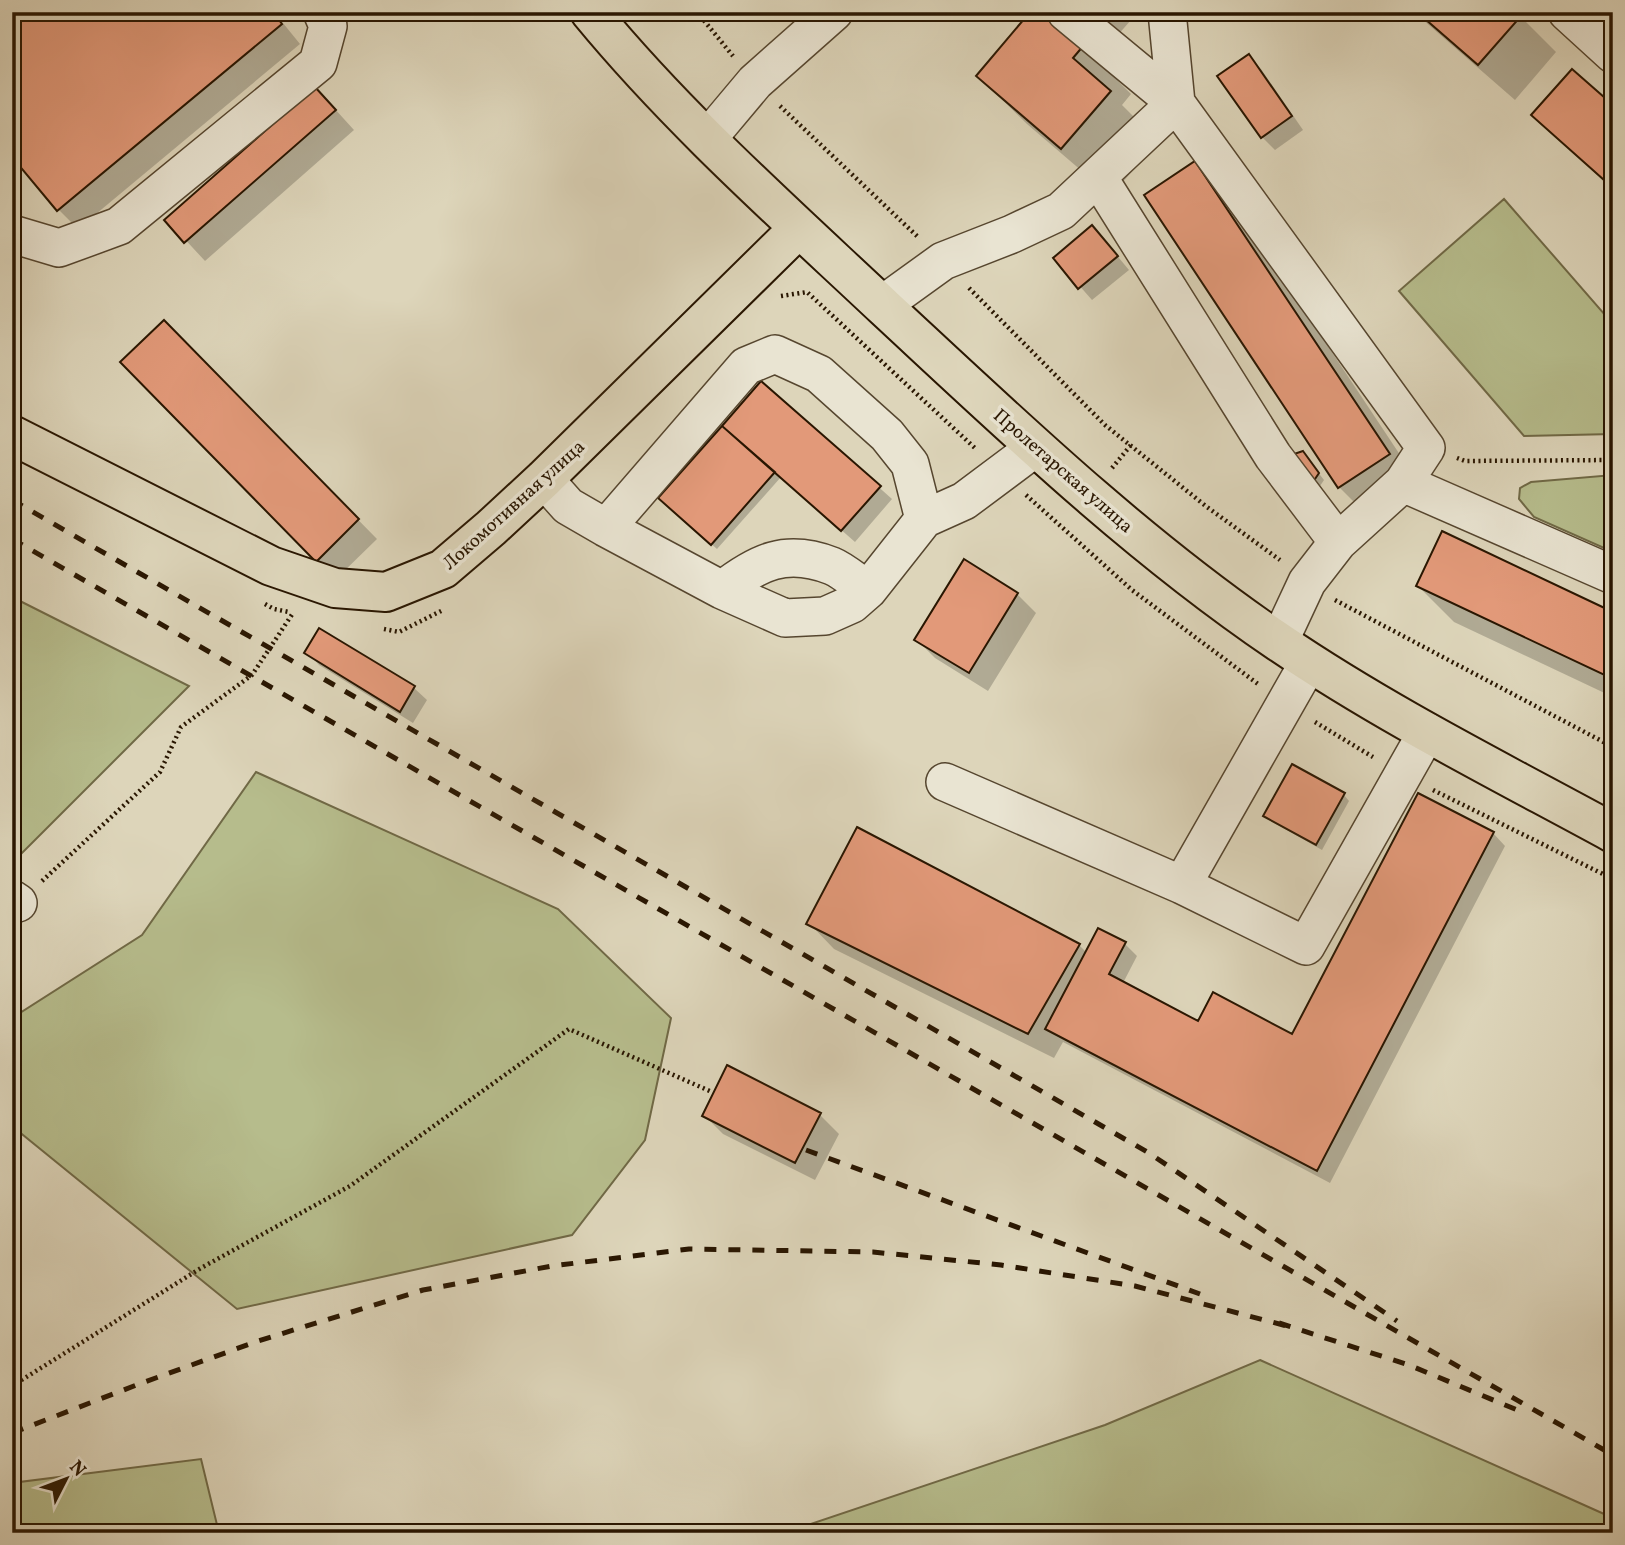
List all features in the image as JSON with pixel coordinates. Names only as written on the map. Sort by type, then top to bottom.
[{"type":"main road","name":"Пролетарская улица","points":[[590,12],[619,48],[799,228],[1035,448],[1218,599],[1294,652],[1427,732],[1613,833]]},
{"type":"main road","name":"Локомотивная улица","points":[[12,435],[271,566],[335,588],[386,592],[443,569],[544,480],[799,228]]},
{"type":"lane","points":[[12,234],[59,248],[119,226],[318,63],[328,26],[322,12]]},
{"type":"lane","points":[[708,138],[755,82],[834,12]]},
{"type":"lane","points":[[1066,12],[1176,103],[1426,448],[1403,483],[1338,542],[1307,582],[1294,652],[1182,885]]},
{"type":"lane","points":[[1167,12],[1176,103]]},
{"type":"lane","points":[[1567,12],[1613,54]]},
{"type":"lane","points":[[882,305],[943,261],[1061,211],[1176,103]]},
{"type":"lane","points":[[1098,177],[1273,456],[1338,542]]},
{"type":"lane","points":[[606,528],[746,366],[775,354],[819,374],[887,435],[910,464],[925,519]]},
{"type":"lane","points":[[544,480],[568,506],[606,528],[722,590],[785,618],[825,615],[852,604],[868,590],[925,519],[964,501],[1035,448]]},
{"type":"lane","points":[[1403,483],[1613,575]]},
{"type":"lane","points":[[722,590],[750,568],[789,556],[833,566],[868,590]]},
{"type":"lane","points":[[946,782],[1182,885],[1306,946],[1427,732]]},
{"type":"path","points":[[697,12],[755,82],[943,261],[1105,425],[1208,507],[1326,595],[1613,747]]},
{"type":"path","points":[[1426,448],[1465,461],[1613,460]]},
{"type":"path","points":[[15,901],[160,772],[181,727],[252,675],[293,613]]},
{"type":"path","points":[[12,1386],[201,1269],[350,1186],[569,1029],[712,1092]]},
{"type":"green space","points":[[1504,199],[1613,324],[1613,434],[1524,436],[1399,291]]},
{"type":"green space","points":[[1613,475],[1613,552],[1534,517],[1519,499],[1520,488],[1531,482]]},
{"type":"green space","points":[[12,597],[189,686],[15,860],[12,858]]},
{"type":"green space","points":[[256,772],[558,909],[671,1018],[645,1140],[572,1235],[237,1309],[12,1126],[12,1018],[142,935]]},
{"type":"green space","points":[[1260,1360],[1613,1518],[1613,1533],[784,1533],[1105,1425]]},
{"type":"green space","points":[[201,1459],[219,1533],[12,1533],[12,1483]]},
{"type":"building","points":[[12,12],[273,12],[282,24],[57,211],[12,157]]},
{"type":"building","points":[[1030,12],[1046,12],[1084,45],[1073,58],[1111,91],[1061,149],[976,76]]},
{"type":"building","points":[[1417,12],[1518,12],[1522,15],[1478,65]]},
{"type":"building","points":[[1249,54],[1292,116],[1261,138],[1217,76]]},
{"type":"building","points":[[1572,69],[1613,105],[1613,188],[1531,115]]},
{"type":"building","points":[[315,87],[336,110],[184,243],[164,220]]},
{"type":"building","points":[[1195,161],[1390,454],[1338,488],[1144,195]]},
{"type":"building","points":[[1092,225],[1118,256],[1078,289],[1053,258]]},
{"type":"building","points":[[164,320],[359,519],[316,562],[120,362]]},
{"type":"building","points":[[761,381],[881,486],[841,531],[722,426]]},
{"type":"building","points":[[722,426],[775,472],[711,545],[658,498]]},
{"type":"building","points":[[1303,451],[1319,473],[1313,482],[1294,454]]},
{"type":"building","points":[[1442,531],[1613,612],[1613,679],[1416,586]]},
{"type":"building","points":[[964,559],[1018,593],[969,673],[914,640]]},
{"type":"building","points":[[319,628],[415,686],[400,712],[304,653]]},
{"type":"building","points":[[1292,764],[1345,793],[1316,845],[1263,816]]},
{"type":"building","points":[[1418,793],[1494,832],[1317,1171],[1045,1029],[1098,928],[1126,942],[1109,974],[1198,1021],[1213,992],[1292,1034]]},
{"type":"building","points":[[857,827],[1080,944],[1028,1034],[806,924]]},
{"type":"building","points":[[727,1065],[821,1113],[795,1163],[702,1116]]},
{"type":"railway","points":[[12,500],[1149,1153],[1397,1321]]},
{"type":"railway","points":[[12,539],[1613,1455]]},
{"type":"railway","points":[[806,1150],[1200,1294]]},
{"type":"railway","points":[[12,1433],[258,1341],[423,1290],[552,1266],[689,1249],[873,1252],[1001,1265],[1135,1286],[1287,1326]]},
{"type":"railway","points":[[1279,1323],[1409,1365],[1522,1412]]}]
